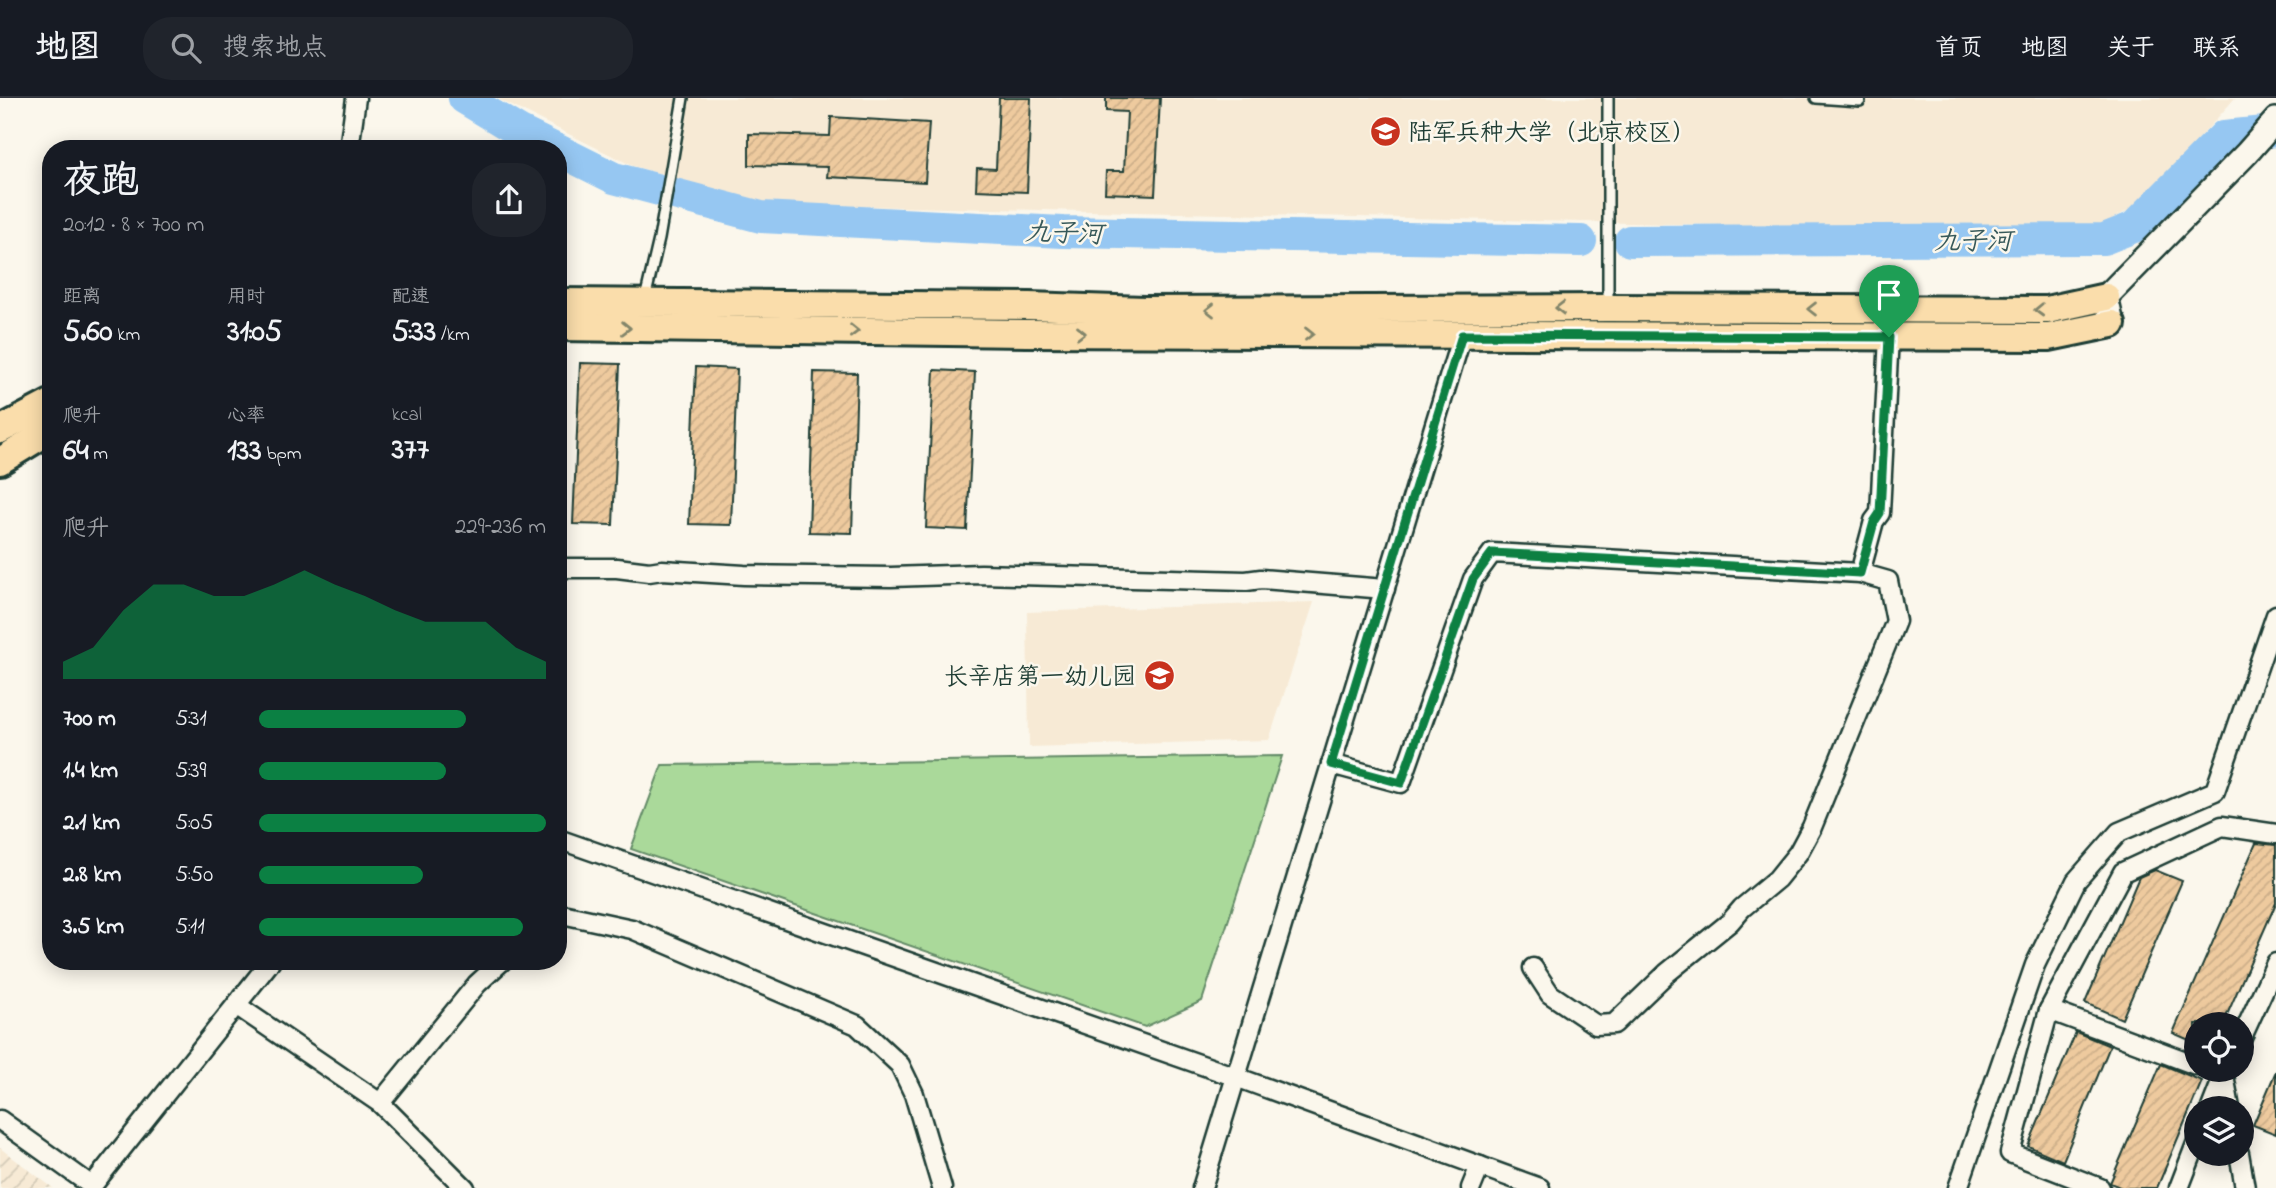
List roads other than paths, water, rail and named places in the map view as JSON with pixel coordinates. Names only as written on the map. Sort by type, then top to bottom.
[{"type":"main road","points":[[567,302],[1029,306],[1144,310],[2047,310],[2106,298]]},
{"type":"main road","points":[[567,327],[1027,333],[2049,337],[2112,324]]},
{"type":"main road","points":[[0,430],[42,407]]},
{"type":"main road","points":[[0,461],[42,435]]},
{"type":"street","points":[[350,140],[356,98]]},
{"type":"street","points":[[2112,324],[2106,298],[2276,120]]},
{"type":"street","points":[[1202,1188],[1462,335]]},
{"type":"street","points":[[1860,573],[1874,522],[1880,513],[1889,337]]},
{"type":"street","points":[[1331,764],[1401,783],[1473,579],[1492,553],[1860,573],[1888,581],[1896,621],[1812,827],[1798,853],[1777,879],[1742,908],[1730,922],[1667,973],[1614,1024],[1596,1025],[1550,994],[1533,968]]},
{"type":"street","points":[[567,568],[744,575],[981,574],[1246,581],[1261,579],[1385,589]]},
{"type":"street","points":[[1958,1188],[2035,965],[2076,881],[2119,832],[2215,791],[2276,615]]},
{"type":"street","points":[[2100,1188],[2010,1153],[2049,1010],[2123,872],[2222,827],[2276,834]]},
{"type":"street","points":[[567,842],[1236,1077],[1540,1188]]},
{"type":"street","points":[[567,915],[632,929],[857,1025],[900,1065],[914,1094],[942,1188]]},
{"type":"street","points":[[2254,1012],[2276,963]]},
{"type":"street","points":[[0,1120],[92,1185],[264,970]]},
{"type":"street","points":[[380,1103],[477,984],[492,970]]},
{"type":"street","points":[[236,1005],[380,1103],[465,1188]]},
{"type":"street","points":[[2049,1010],[2184,1061]]},
{"type":"street","points":[[1471,1188],[1480,1166]]},
{"type":"street","points":[[2179,1188],[2188,1166]]},
{"type":"street","points":[[2241,1166],[2245,1188]]},
{"type":"lane","points":[[644,304],[659,239],[683,98]]},
{"type":"lane","points":[[1608,98],[1608,308]]},
{"type":"lane","points":[[1816,98],[1860,101]]},
{"type":"waterway","name":"九子河","points":[[464,98],[536,140]]},
{"type":"waterway","name":"九子河","points":[[1630,241],[2104,239],[2134,227],[2224,136],[2276,131]]},
{"type":"waterway","name":"九子河","points":[[567,154],[614,178],[761,217],[1063,232],[1581,241]]},
{"type":"place","name":"陆军兵种大学（北京校区）","points":[[1385,132]]},
{"type":"place","name":"长辛店第一幼儿园","points":[[1159,676]]}]
